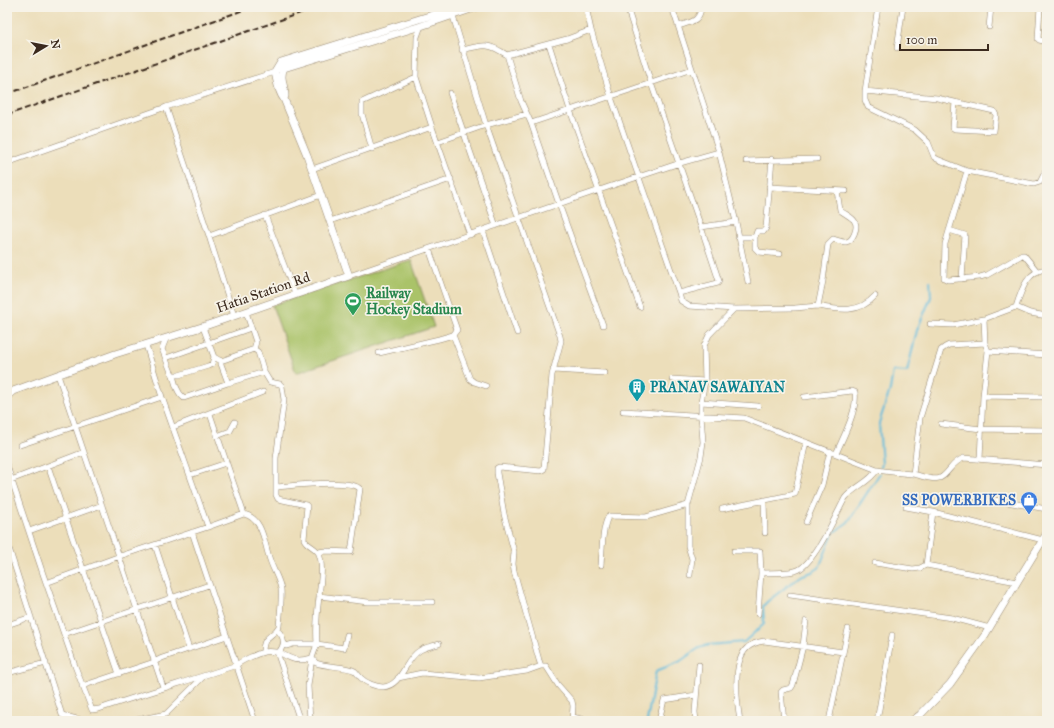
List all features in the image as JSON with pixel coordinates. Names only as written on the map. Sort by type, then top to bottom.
[{"type":"street","points":[[284,99],[285,94],[282,73],[284,68],[421,26],[452,12],[458,7]]},
{"type":"street","points":[[7,163],[166,107],[275,72],[281,62],[452,12],[476,7]]},
{"type":"street","points":[[586,7],[610,97],[681,301],[689,306],[734,308],[795,308],[818,306],[845,310],[865,304],[875,296]]},
{"type":"street","points":[[627,7],[651,83],[680,163],[719,281],[679,294]]},
{"type":"street","points":[[672,7],[719,152],[736,222],[748,282]]},
{"type":"street","points":[[678,26],[696,20],[700,16],[701,7]]},
{"type":"street","points":[[878,7],[865,92],[865,100],[868,107],[915,130],[928,142],[932,153],[937,159],[967,171],[1034,184],[1040,182],[1047,168]]},
{"type":"street","points":[[897,48],[903,7]]},
{"type":"street","points":[[989,26],[991,7]]},
{"type":"street","points":[[1040,7],[1038,39],[1047,42]]},
{"type":"street","points":[[452,12],[462,50],[486,125],[561,341],[553,370],[544,469],[541,471],[499,467],[497,469],[502,504],[514,552],[514,571],[541,666]]},
{"type":"street","points":[[421,26],[417,37],[416,77],[470,235]]},
{"type":"street","points":[[462,50],[481,46],[490,46],[507,54],[567,39],[591,30]]},
{"type":"street","points":[[549,44],[570,110],[640,306]]},
{"type":"street","points":[[507,54],[521,101],[531,123],[603,325]]},
{"type":"street","points":[[531,123],[692,69]]},
{"type":"street","points":[[275,72],[281,96],[284,99],[312,169],[349,276],[599,190],[639,178],[680,163],[719,152]]},
{"type":"street","points":[[372,149],[362,114],[362,102],[416,77]]},
{"type":"street","points":[[865,92],[929,97],[955,102],[994,111],[996,115],[994,131],[953,128],[955,102]]},
{"type":"street","points":[[450,93],[496,226]]},
{"type":"street","points":[[166,107],[234,316]]},
{"type":"street","points":[[438,142],[486,125],[527,114]]},
{"type":"street","points":[[312,169],[432,127]]},
{"type":"street","points":[[746,161],[772,159],[817,159]]},
{"type":"street","points":[[772,159],[766,228],[764,230],[757,231],[755,248],[757,251],[780,254]]},
{"type":"street","points":[[967,171],[944,249],[944,278],[948,280],[987,276],[1022,255],[1024,255],[1037,271]]},
{"type":"street","points":[[330,221],[451,179]]},
{"type":"street","points":[[769,187],[846,191]]},
{"type":"street","points":[[818,306],[828,244],[833,239],[844,242],[849,240],[853,236],[856,225],[854,220],[840,210],[837,191]]},
{"type":"street","points":[[209,236],[321,195]]},
{"type":"street","points":[[265,215],[295,294]]},
{"type":"street","points":[[701,228],[736,222]]},
{"type":"street","points":[[949,230],[965,235],[962,279]]},
{"type":"street","points":[[483,231],[517,333]]},
{"type":"street","points":[[738,237],[756,237]]},
{"type":"street","points":[[380,353],[453,335],[457,330],[429,249]]},
{"type":"street","points":[[1016,307],[1024,284],[1037,271],[1047,270]]},
{"type":"street","name":"Hatia Station Rd","points":[[7,396],[13,391],[58,375],[349,276]]},
{"type":"street","points":[[930,324],[953,325],[984,319],[1016,307],[1030,313],[1047,316]]},
{"type":"street","points":[[690,575],[692,559],[688,546],[688,505],[701,457],[703,442],[701,402],[705,381],[704,346],[709,335],[734,308]]},
{"type":"street","points":[[246,312],[256,342],[254,349]]},
{"type":"street","points":[[980,459],[983,396],[988,351],[985,343],[984,319]]},
{"type":"street","points":[[205,326],[204,330],[214,357],[221,361],[254,349]]},
{"type":"street","points":[[166,358],[251,328]]},
{"type":"street","points":[[453,335],[470,379],[486,386]]},
{"type":"street","points":[[166,339],[162,349],[180,396],[184,398],[264,372]]},
{"type":"street","points":[[913,474],[921,413],[940,350],[949,346],[985,343]]},
{"type":"street","points":[[146,345],[162,397],[208,527]]},
{"type":"street","points":[[254,349],[258,352],[268,380],[282,386],[284,400],[278,443],[276,487],[276,495],[278,499],[307,506],[304,539],[306,543],[318,552],[325,551],[349,553],[353,550],[360,489],[356,485],[336,483],[276,487]]},
{"type":"street","points":[[988,351],[1047,355]]},
{"type":"street","points":[[173,375],[179,376],[208,366],[212,364],[214,357]]},
{"type":"street","points":[[221,361],[228,383]]},
{"type":"street","points":[[553,370],[605,373]]},
{"type":"street","points":[[58,375],[120,556],[136,609],[163,688]]},
{"type":"street","points":[[672,379],[705,381]]},
{"type":"street","points":[[804,397],[852,391],[855,392],[856,397],[852,416],[836,454]]},
{"type":"street","points":[[173,427],[210,414],[263,392]]},
{"type":"street","points":[[983,396],[1047,397]]},
{"type":"street","points":[[20,445],[162,397]]},
{"type":"street","points":[[701,402],[758,406]]},
{"type":"street","points":[[623,411],[748,419],[877,470],[890,473],[913,474],[932,479],[942,477],[957,461],[964,458],[1047,465]]},
{"type":"street","points":[[210,414],[244,514],[254,519],[259,526],[270,561],[279,581],[281,590],[280,626],[268,636],[265,641],[263,652]]},
{"type":"street","points":[[217,436],[230,431],[235,422]]},
{"type":"street","points":[[941,424],[981,429],[1047,430]]},
{"type":"street","points":[[722,509],[794,494],[806,442]]},
{"type":"street","points":[[806,522],[822,485],[830,451]]},
{"type":"street","points":[[11,480],[84,452]]},
{"type":"street","points":[[190,475],[226,463]]},
{"type":"street","points":[[7,466],[46,583],[82,686],[92,710],[205,675],[237,664],[240,661],[263,652],[278,652],[292,659],[302,661],[312,658]]},
{"type":"street","points":[[48,466],[119,674]]},
{"type":"street","points":[[761,573],[792,571],[802,567],[819,547],[845,498],[850,492],[873,476],[877,470]]},
{"type":"street","points":[[952,496],[965,496],[1047,509]]},
{"type":"street","points":[[764,500],[765,533]]},
{"type":"street","points":[[29,532],[102,505]]},
{"type":"street","points":[[601,566],[604,531],[606,519],[609,516],[646,517],[688,505]]},
{"type":"street","points":[[906,507],[933,512],[1043,540]]},
{"type":"street","points":[[926,565],[933,512]]},
{"type":"street","points":[[46,583],[244,514]]},
{"type":"street","points":[[192,532],[255,721]]},
{"type":"street","points":[[912,721],[920,715],[950,684],[990,628],[1047,533]]},
{"type":"street","points":[[155,545],[189,649]]},
{"type":"street","points":[[8,547],[62,715],[84,721]]},
{"type":"street","points":[[734,551],[760,551],[761,573],[758,614]]},
{"type":"street","points":[[310,721],[308,686],[312,658],[317,644],[321,573],[318,552]]},
{"type":"street","points":[[875,564],[913,569],[926,565],[1017,582]]},
{"type":"street","points":[[64,634],[209,585]]},
{"type":"street","points":[[790,595],[952,618],[990,628]]},
{"type":"street","points":[[319,596],[368,602],[432,602]]},
{"type":"street","points":[[7,625],[31,617]]},
{"type":"street","points":[[784,721],[781,692],[782,690],[791,688],[793,685],[806,622]]},
{"type":"street","points":[[829,721],[848,629]]},
{"type":"street","points":[[277,630],[280,632],[284,643],[283,648],[278,652]]},
{"type":"street","points":[[284,643],[286,646],[293,644],[317,644],[344,648],[348,635]]},
{"type":"street","points":[[877,721],[892,635]]},
{"type":"street","points":[[82,686],[227,636]]},
{"type":"street","points":[[740,721],[737,675],[739,660],[747,648],[755,643],[764,641],[843,652]]},
{"type":"street","points":[[312,658],[320,665],[355,671],[366,682],[377,687],[389,686],[403,672],[415,653],[439,644]]},
{"type":"street","points":[[278,652],[300,721]]},
{"type":"street","points":[[7,673],[46,663]]},
{"type":"street","points":[[696,721],[695,712],[699,665]]},
{"type":"street","points":[[397,679],[422,673],[479,678],[527,671],[541,666],[546,666],[561,688],[571,698],[574,706],[573,719],[589,721]]},
{"type":"street","points":[[132,721],[166,714],[205,675]]},
{"type":"street","points":[[659,721],[664,700],[696,695]]},
{"type":"green space","name":"Railway Hockey Stadium","points":[[411,260],[434,327],[296,373],[272,305]]},
{"type":"waterway","points":[[881,467],[879,423],[890,390],[893,371],[907,372],[917,330],[931,297],[930,281]]},
{"type":"waterway","points":[[647,721],[656,671],[679,662],[699,648],[708,645],[744,642],[764,624],[763,606],[768,601],[800,576],[819,568],[833,533],[848,522],[880,473]]},
{"type":"railway","points":[[7,94],[252,7]]},
{"type":"railway","points":[[7,115],[318,7]]},
{"type":"place","name":"Railway Hockey Stadium","points":[[353,316]]},
{"type":"place","name":"PRANAV SAWAIYAN","points":[[637,402]]},
{"type":"place","name":"SS POWERBIKES","points":[[1029,515]]}]
